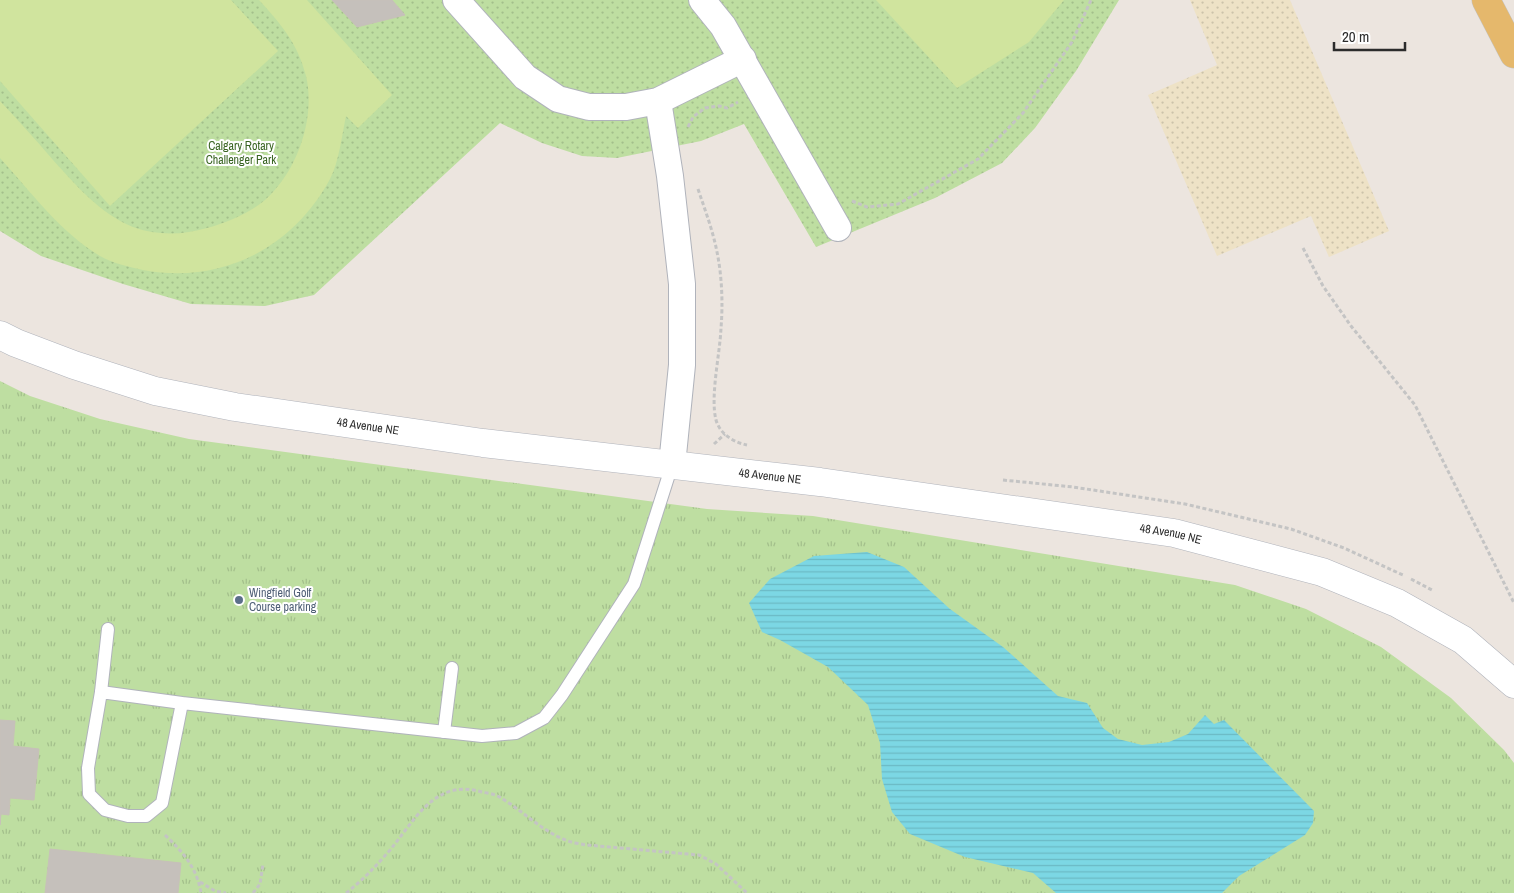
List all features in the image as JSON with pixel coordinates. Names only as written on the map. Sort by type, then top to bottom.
[{"type":"main road","points":[[1486,0],[1514,54]]},
{"type":"street","points":[[456,0],[526,77],[558,99],[589,108],[626,107],[658,101],[743,59]]},
{"type":"street","points":[[702,0],[723,26],[743,59],[838,228]]},
{"type":"street","points":[[658,101],[670,176],[682,284],[682,365],[672,465]]},
{"type":"street","name":"48 Avenue NE","points":[[0,335],[74,365],[154,391],[235,407],[484,443],[820,482],[1174,534],[1322,572],[1397,603],[1463,640],[1514,684]]},
{"type":"lane","points":[[101,692],[182,703],[482,736],[516,733],[544,718],[562,695],[634,584],[672,465]]},
{"type":"lane","points":[[108,628],[101,692],[88,768],[89,794],[104,810],[128,816],[146,816],[162,803],[182,703]]},
{"type":"lane","points":[[444,732],[452,668]]},
{"type":"path","points":[[844,198],[867,207],[898,204],[978,159],[1023,113],[1072,42],[1091,0]]},
{"type":"path","points":[[687,128],[693,117],[705,108],[719,106],[727,108],[761,91]]},
{"type":"path","points":[[698,186],[717,252],[721,290],[721,327],[715,400],[716,419],[720,431],[732,440],[754,447]]},
{"type":"path","points":[[1303,248],[1323,286],[1351,326],[1415,405],[1514,603]]},
{"type":"path","points":[[1002,480],[1073,487],[1185,504],[1291,529],[1344,548],[1433,591]]},
{"type":"path","points":[[346,893],[360,882],[389,851],[417,815],[432,800],[463,788],[499,796],[551,833],[568,842],[699,855],[716,864],[747,893]]},
{"type":"path","points":[[165,835],[183,852],[199,881],[201,893]]},
{"type":"path","points":[[249,893],[254,893],[260,884],[263,864]]},
{"type":"path","points":[[199,881],[215,891],[226,893]]},
{"type":"green space","name":"Calgary Rotary Challenger Park","points":[[0,0],[1119,0],[1076,71],[1035,128],[1002,163],[935,198],[816,247],[744,124],[701,141],[617,158],[582,156],[542,143],[500,123],[314,295],[265,306],[191,304],[123,284],[41,256],[0,231]]},
{"type":"green space","points":[[0,0],[231,0],[278,51],[110,206],[0,81]]},
{"type":"green space","points":[[259,0],[307,0],[392,95],[358,128],[346,116],[338,157],[330,179],[315,203],[296,224],[275,242],[252,256],[227,266],[200,272],[172,273],[143,270],[110,261],[85,246],[59,223],[0,158],[0,101],[89,198],[99,207],[133,227],[170,234],[189,232],[223,223],[252,209],[265,200],[276,188],[295,160],[306,126],[308,109],[308,92],[303,65],[288,35]]},
{"type":"green space","points":[[876,0],[1064,0],[1029,42],[957,88]]},
{"type":"green space","points":[[0,381],[30,396],[100,419],[189,439],[707,509],[813,516],[1235,585],[1306,609],[1381,647],[1451,698],[1504,750],[1514,763],[1514,893],[0,893]]},
{"type":"sand","points":[[1190,0],[1290,0],[1389,231],[1329,257],[1311,216],[1217,256],[1148,95],[1217,65]]},
{"type":"water","points":[[867,552],[904,567],[950,609],[1003,647],[1058,696],[1087,703],[1103,728],[1118,739],[1142,745],[1169,742],[1188,734],[1205,715],[1214,724],[1224,720],[1314,811],[1313,823],[1305,835],[1239,876],[1222,893],[1056,893],[1033,873],[965,857],[910,834],[892,812],[882,779],[880,743],[868,705],[828,667],[762,632],[749,603],[770,579],[814,556]]},
{"type":"building","points":[[332,0],[392,0],[405,15],[357,27]]},
{"type":"building","points":[[0,720],[15,721],[13,746],[39,749],[34,800],[10,798],[9,815],[1,814],[0,825]]},
{"type":"building","points":[[50,849],[181,863],[178,893],[45,893]]},
{"type":"place","name":"Wingfield Golf Course parking","points":[[239,600]]}]
